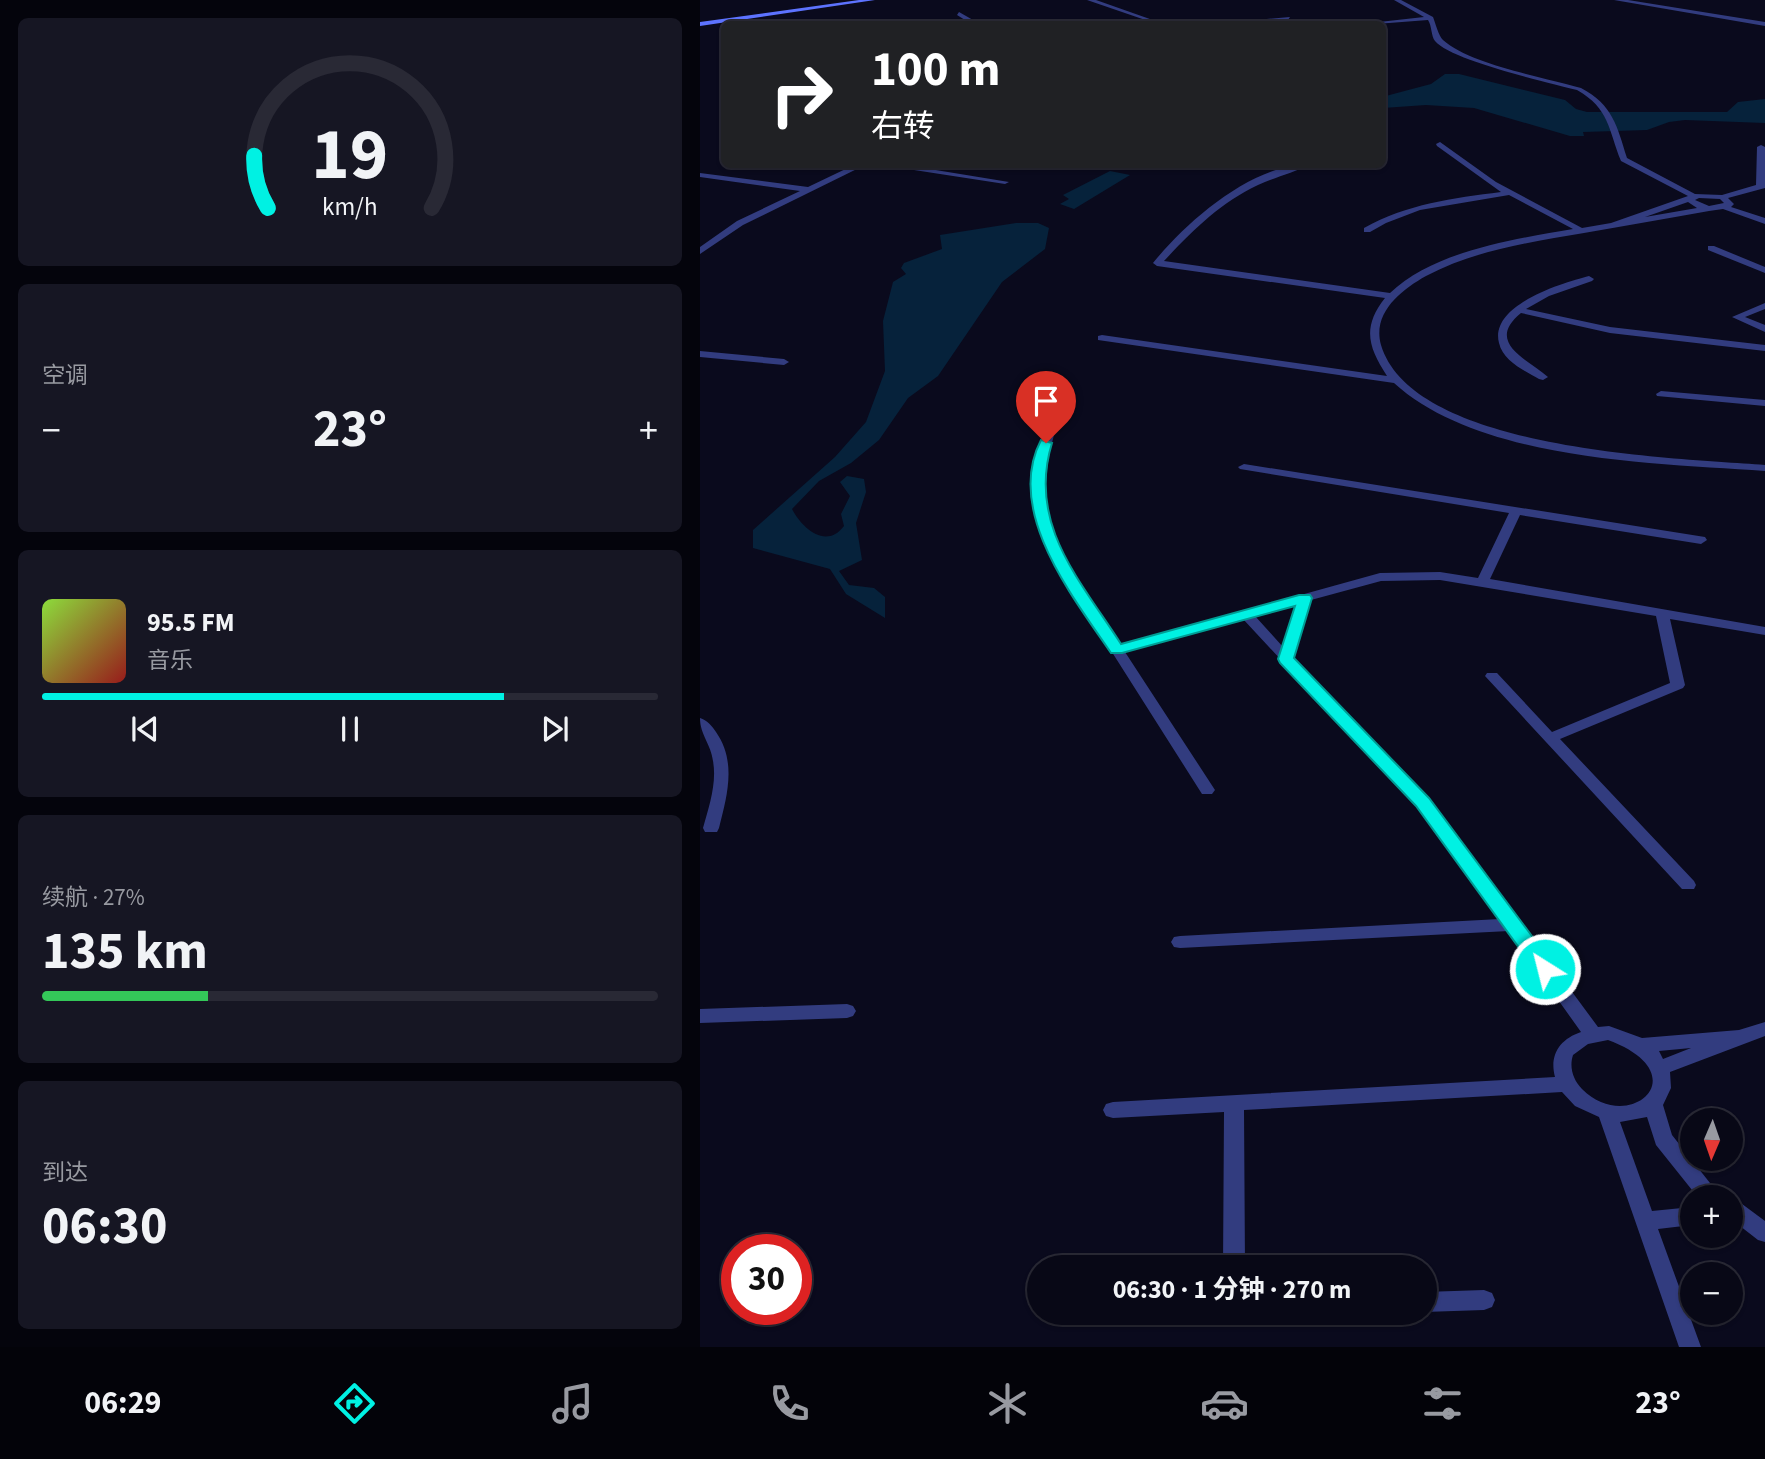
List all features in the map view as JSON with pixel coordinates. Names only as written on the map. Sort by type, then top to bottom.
[{"type":"main road","points":[[700,22],[827,0]]},
{"type":"main road","points":[[700,22],[872,0]]},
{"type":"street","points":[[1090,0],[1152,21]]},
{"type":"street","points":[[1101,4],[1126,0]]},
{"type":"street","points":[[1396,0],[1431,18],[1437,31],[1437,39],[1443,45],[1489,64],[1579,89],[1605,105],[1624,159],[1691,198],[1698,206],[1711,208]]},
{"type":"street","points":[[1617,0],[1765,24]]},
{"type":"street","points":[[959,14],[971,21]]},
{"type":"street","points":[[1260,21],[1287,18]]},
{"type":"street","points":[[1386,23],[1431,18]]},
{"type":"street","points":[[1440,144],[1509,193],[1582,231]]},
{"type":"street","points":[[1613,225],[1691,198],[1722,197],[1763,185],[1761,153]]},
{"type":"street","points":[[700,251],[740,223],[855,168]]},
{"type":"street","points":[[907,168],[1005,182]]},
{"type":"street","points":[[1294,168],[1258,180],[1226,196],[1197,218],[1157,263],[1391,296]]},
{"type":"street","points":[[700,175],[810,191]]},
{"type":"street","points":[[1367,229],[1384,219],[1419,207],[1509,193]]},
{"type":"street","points":[[1722,197],[1730,204],[1488,250],[1444,265],[1391,296],[1373,325],[1375,348],[1383,365],[1396,380],[1432,405],[1465,421],[1519,439],[1614,454],[1765,468]]},
{"type":"street","points":[[1724,207],[1765,221]]},
{"type":"street","points":[[1711,248],[1765,271]]},
{"type":"street","points":[[1543,377],[1518,363],[1505,349],[1501,335],[1506,322],[1539,294],[1589,278]]},
{"type":"street","points":[[1765,306],[1737,317],[1765,329]]},
{"type":"street","points":[[1520,310],[1610,330],[1765,348]]},
{"type":"street","points":[[1102,338],[1396,380]]},
{"type":"street","points":[[700,354],[784,362]]},
{"type":"street","points":[[1661,394],[1765,403]]},
{"type":"street","points":[[1052,424],[1040,462],[1038,495],[1042,523],[1050,545],[1207,790]]},
{"type":"street","points":[[1244,467],[1701,540]]},
{"type":"street","points":[[1482,582],[1517,510]]},
{"type":"street","points":[[1117,650],[1380,577],[1440,576],[1765,631]]},
{"type":"street","points":[[1286,659],[1305,598]]},
{"type":"street","points":[[1550,738],[1678,685],[1662,613]]},
{"type":"street","points":[[1247,615],[1423,802],[1593,1034]]},
{"type":"street","points":[[1492,676],[1688,885]]},
{"type":"street","points":[[700,723],[720,749],[722,782],[711,828]]},
{"type":"street","points":[[1180,942],[1513,925]]},
{"type":"street","points":[[700,1016],[847,1011]]},
{"type":"street","points":[[1661,1068],[1765,1029]]},
{"type":"street","points":[[1593,1034],[1626,1037],[1641,1045],[1661,1068],[1664,1082],[1661,1094],[1653,1104],[1640,1112],[1607,1112],[1590,1106],[1566,1084],[1561,1070],[1562,1058],[1568,1047],[1593,1034]]},
{"type":"street","points":[[1641,1045],[1739,1037]]},
{"type":"street","points":[[1113,1110],[1566,1084]]},
{"type":"street","points":[[1234,1104],[1234,1255]]},
{"type":"street","points":[[1653,1104],[1663,1139],[1700,1185]]},
{"type":"street","points":[[1607,1112],[1690,1347]]},
{"type":"street","points":[[1645,1220],[1680,1217]]},
{"type":"street","points":[[1743,1217],[1765,1233]]},
{"type":"street","points":[[1437,1302],[1484,1300]]},
{"type":"water","points":[[1445,74],[1459,74],[1565,100],[1576,109],[1587,112],[1727,112],[1738,102],[1765,99],[1765,123],[1685,120],[1669,122],[1647,130],[1583,132],[1584,136],[1570,136],[1474,108],[1426,105],[1386,108],[1386,96],[1431,84]]},
{"type":"water","points":[[1110,171],[1130,175],[1074,209],[1060,204],[1069,199],[1063,195]]},
{"type":"water","points":[[1016,223],[1038,223],[1049,228],[1045,249],[1002,282],[938,376],[908,398],[879,440],[851,463],[819,481],[792,509],[802,523],[815,534],[830,536],[844,526],[841,514],[850,496],[840,482],[847,476],[864,479],[866,492],[856,523],[862,560],[839,571],[849,585],[874,588],[885,597],[885,618],[846,594],[830,569],[753,548],[753,530],[835,457],[866,422],[885,371],[883,321],[893,282],[906,274],[901,268],[904,263],[942,249],[940,235]]},
{"type":"route","points":[[1046,443],[1040,462],[1038,495],[1042,523],[1050,545],[1117,650],[1305,598],[1286,659],[1423,802],[1545,969]]}]
